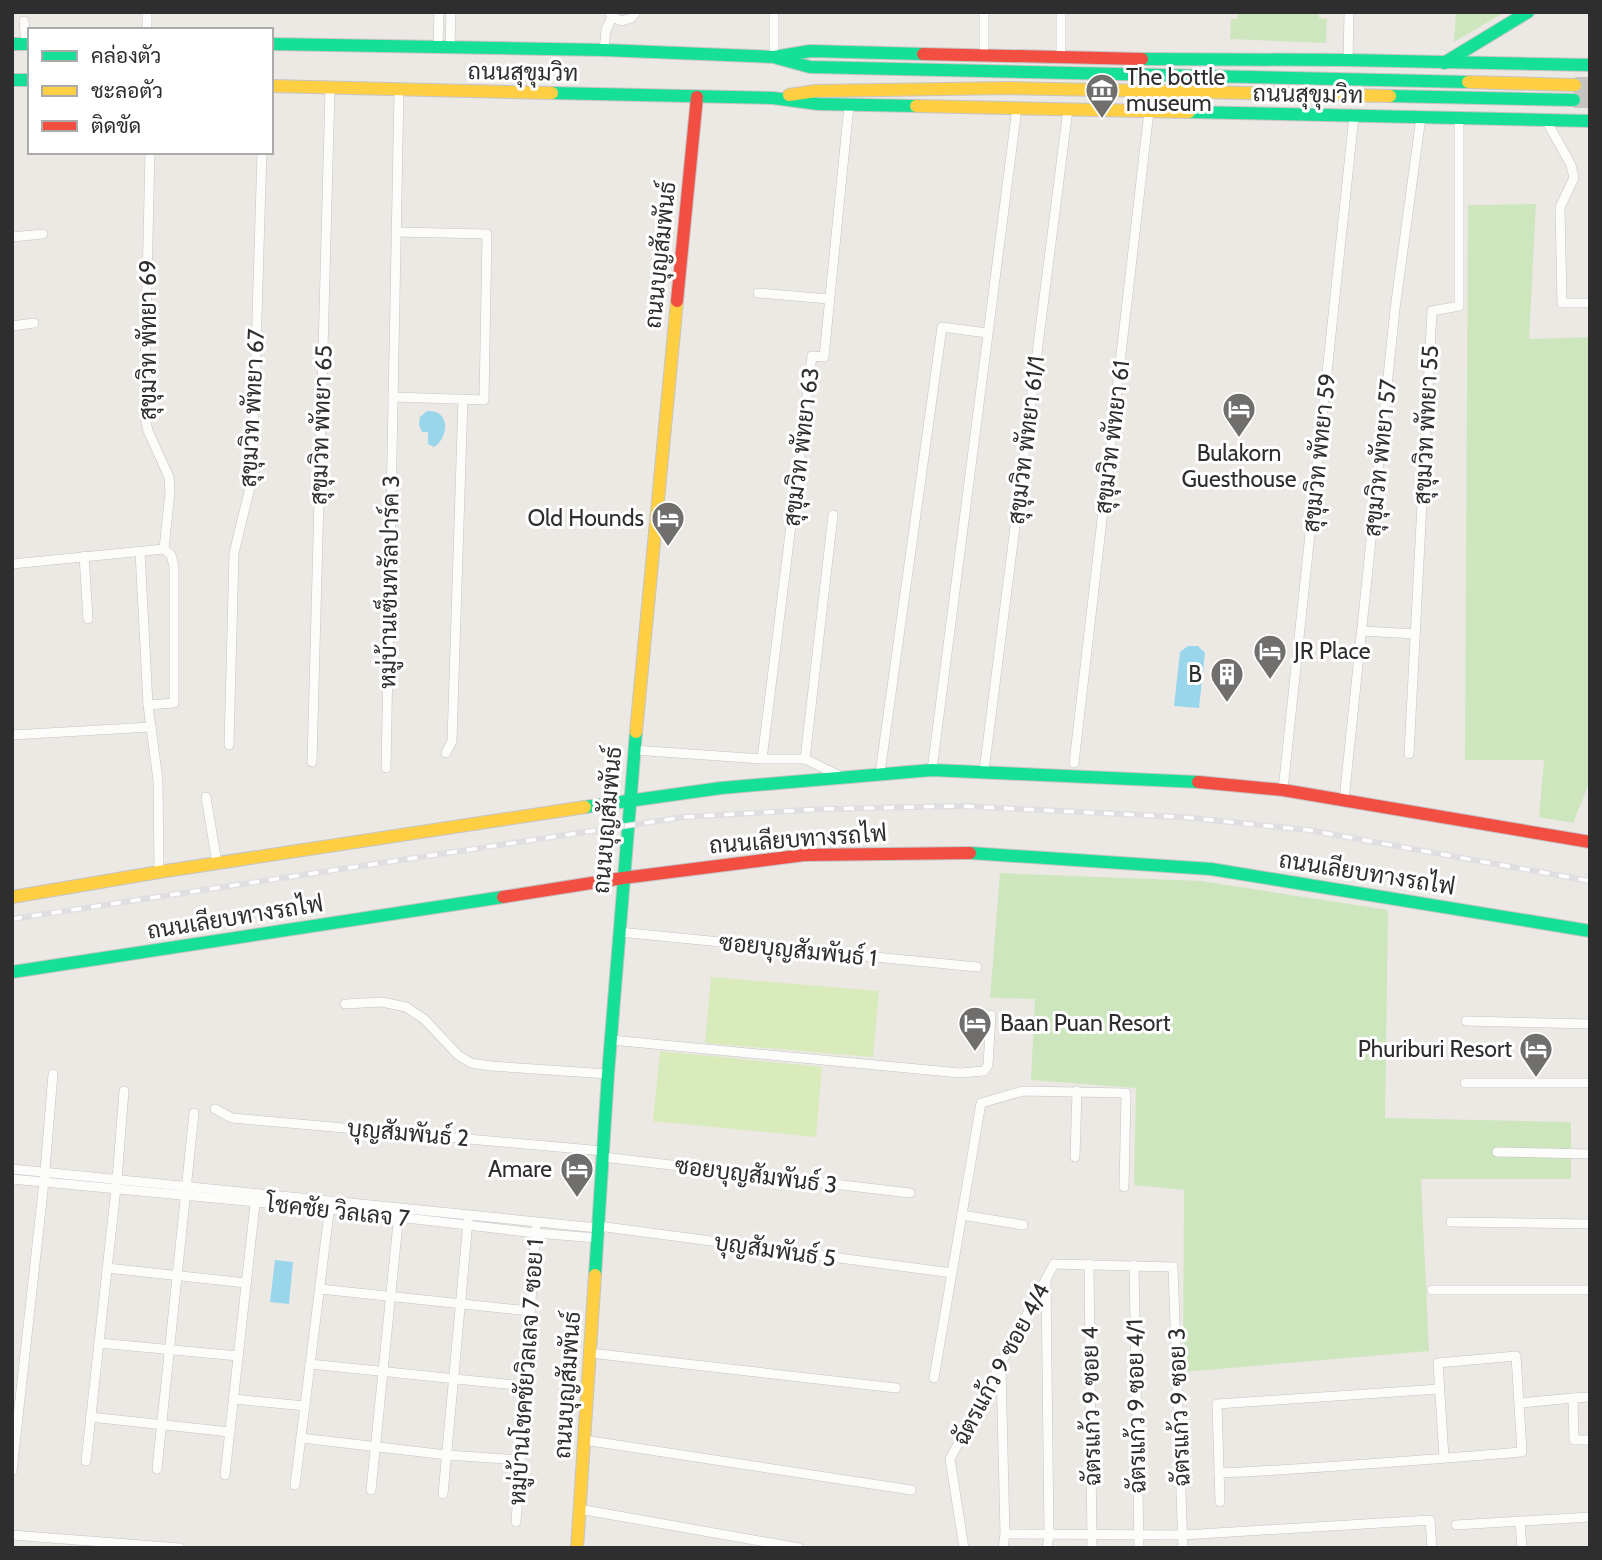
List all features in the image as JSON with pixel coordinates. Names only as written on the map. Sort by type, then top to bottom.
[{"type":"main road","points":[[1444,63],[1528,12]]},
{"type":"main road","name":"ถนนสุขุมวิท","points":[[273,44],[604,50],[774,57],[810,51],[1162,60],[1348,60],[1590,65]]},
{"type":"main road","name":"ถนนสุขุมวิท","points":[[774,57],[810,67],[1575,85]]},
{"type":"main road","points":[[1552,65],[1590,77]]},
{"type":"main road","name":"ถนนสุขุมวิท","points":[[273,86],[773,98],[849,105],[1590,121]]},
{"type":"main road","name":"ถนนสุขุมวิท","points":[[773,98],[816,91],[1009,88],[1574,100]]},
{"type":"main road","name":"ถนนบุญสัมพันธ์","points":[[577,1548],[629,800],[696,97]]},
{"type":"main road","points":[[1549,120],[1585,112],[1590,108]]},
{"type":"main road","points":[[12,897],[629,800],[840,776],[932,770],[1213,783],[1283,790],[1590,842]]},
{"type":"main road","name":"ถนนเลียบทางรถไฟ","points":[[12,972],[623,878],[804,855],[961,852],[1211,869],[1590,931]]},
{"type":"street","points":[[439,12],[444,48]]},
{"type":"street","points":[[444,48],[451,12]]},
{"type":"street","points":[[604,50],[611,15],[617,20],[627,20],[636,12]]},
{"type":"street","points":[[774,12],[774,57]]},
{"type":"street","points":[[984,12],[984,54]]},
{"type":"street","points":[[1061,12],[1061,57]]},
{"type":"street","points":[[1348,60],[1349,12]]},
{"type":"street","points":[[23,44],[24,21]]},
{"type":"street","name":"สุขุมวิท พัทยา 65","points":[[312,762],[330,88]]},
{"type":"street","name":"หมู่บ้านเซ็นทรัลปาร์ค 3","points":[[386,768],[399,90]]},
{"type":"street","name":"สุขุมวิท พัทยา 63","points":[[762,759],[812,356],[824,357],[849,105]]},
{"type":"street","points":[[932,770],[1017,108]]},
{"type":"street","name":"สุขุมวิท พัทยา 61/1","points":[[984,771],[1068,109]]},
{"type":"street","name":"สุขุมวิท พัทยา 61","points":[[1074,763],[1149,111]]},
{"type":"street","name":"สุขุมวิท พัทยา 59","points":[[1283,790],[1354,116]]},
{"type":"street","name":"สุขุมวิท พัทยา 57","points":[[1344,800],[1395,309],[1421,117]]},
{"type":"street","name":"สุขุมวิท พัทยา 55","points":[[1409,754],[1432,311],[1459,306],[1459,118]]},
{"type":"street","points":[[1549,120],[1571,165],[1574,178],[1560,207],[1562,303],[1590,303]]},
{"type":"street","name":"สุขุมวิท พัทยา 69","points":[[148,705],[174,703],[174,566],[171,555],[164,549],[169,477],[148,431],[144,412],[150,154]]},
{"type":"street","name":"สุขุมวิท พัทยา 67","points":[[229,745],[234,553],[252,479],[262,154]]},
{"type":"street","points":[[393,397],[484,400],[487,234],[396,232]]},
{"type":"street","points":[[12,237],[43,234]]},
{"type":"street","points":[[758,293],[829,299]]},
{"type":"street","points":[[12,326],[34,323]]},
{"type":"street","points":[[880,773],[942,327],[987,332]]},
{"type":"street","points":[[446,753],[452,741],[463,400]]},
{"type":"street","points":[[805,759],[833,515]]},
{"type":"street","points":[[12,564],[164,549]]},
{"type":"street","points":[[140,552],[148,705],[158,780],[159,872]]},
{"type":"street","points":[[84,556],[88,619]]},
{"type":"street","points":[[1362,631],[1415,634]]},
{"type":"street","points":[[12,735],[151,726]]},
{"type":"street","points":[[634,750],[762,759],[805,759],[840,776]]},
{"type":"street","points":[[205,797],[216,863]]},
{"type":"street","name":"ซอยบุญสัมพันธ์ 1","points":[[619,932],[977,967]]},
{"type":"street","points":[[345,1004],[382,1002],[406,1007],[424,1019],[457,1055],[471,1063],[608,1074]]},
{"type":"street","points":[[611,1040],[960,1073],[984,1071],[988,1065],[991,1015]]},
{"type":"street","points":[[1466,1021],[1590,1024]]},
{"type":"street","points":[[12,1471],[45,1177],[53,1074]]},
{"type":"street","points":[[1465,1083],[1590,1083]]},
{"type":"street","points":[[86,1461],[124,1091]]},
{"type":"street","points":[[934,1378],[981,1103],[1023,1091],[1126,1093],[1124,1187]]},
{"type":"street","points":[[1075,1157],[1077,1091]]},
{"type":"street","name":"บุญสัมพันธ์ 2","points":[[215,1109],[232,1118],[603,1154]]},
{"type":"street","points":[[157,1469],[194,1112]]},
{"type":"street","points":[[1497,1152],[1590,1154]]},
{"type":"street","name":"ซอยบุญสัมพันธ์ 3","points":[[603,1154],[910,1193]]},
{"type":"street","points":[[12,1169],[45,1177]]},
{"type":"street","points":[[12,1179],[45,1177]]},
{"type":"street","name":"โชคชัย วิลเลจ 7","points":[[45,1177],[468,1220],[536,1222],[598,1231]]},
{"type":"street","points":[[225,1475],[256,1197]]},
{"type":"street","points":[[295,1485],[330,1205]]},
{"type":"street","points":[[371,1490],[399,1213]]},
{"type":"street","points":[[962,1215],[1023,1225]]},
{"type":"street","points":[[443,1494],[468,1220]]},
{"type":"street","name":"โชคชัย วิลเลจ 7","points":[[468,1220],[535,1233],[598,1231]]},
{"type":"street","name":"หมู่บ้านโชคชัยวิลเลจ 7 ซอย 1","points":[[516,1522],[536,1222]]},
{"type":"street","points":[[1451,1222],[1590,1224]]},
{"type":"street","name":"บุญสัมพันธ์ 5","points":[[598,1231],[951,1273]]},
{"type":"street","name":"ฉัตรแก้ว 9 ซอย 4/4","points":[[964,1548],[950,1459],[1054,1264],[1089,1264]]},
{"type":"street","points":[[1089,1264],[1134,1265]]},
{"type":"street","name":"ฉัตรแก้ว 9 ซอย 4","points":[[1089,1264],[1092,1548]]},
{"type":"street","name":"ฉัตรแก้ว 9 ซอย 3","points":[[1134,1265],[1173,1267],[1182,1548]]},
{"type":"street","name":"ฉัตรแก้ว 9 ซอย 4/1","points":[[1134,1265],[1139,1548]]},
{"type":"street","points":[[107,1268],[246,1283]]},
{"type":"street","points":[[1046,1278],[1047,1548]]},
{"type":"street","points":[[320,1289],[530,1311]]},
{"type":"street","points":[[1432,1290],[1590,1290]]},
{"type":"street","points":[[99,1343],[238,1356]]},
{"type":"street","points":[[590,1353],[896,1388]]},
{"type":"street","points":[[1219,1473],[1444,1458],[1522,1452],[1516,1356],[1438,1363],[1444,1458]]},
{"type":"street","points":[[310,1364],[525,1386]]},
{"type":"street","points":[[1001,1366],[1005,1534],[1003,1548]]},
{"type":"street","points":[[1220,1502],[1217,1404],[1439,1389]]},
{"type":"street","points":[[1573,1398],[1574,1440],[1590,1440]]},
{"type":"street","points":[[1520,1403],[1590,1398]]},
{"type":"street","points":[[233,1399],[305,1406]]},
{"type":"street","points":[[90,1417],[230,1432]]},
{"type":"street","points":[[301,1438],[447,1455],[520,1460]]},
{"type":"street","points":[[584,1440],[911,1490]]},
{"type":"street","points":[[579,1509],[799,1548]]},
{"type":"street","points":[[1456,1525],[1590,1517]]},
{"type":"street","points":[[1005,1534],[1183,1535],[1430,1520],[1432,1548]]},
{"type":"street","points":[[1520,1522],[1522,1548]]},
{"type":"street","points":[[12,1535],[180,1548]]},
{"type":"green space","points":[[1238,12],[1319,12],[1319,18],[1327,19],[1326,43],[1230,39],[1231,19],[1237,19]]},
{"type":"green space","points":[[1456,12],[1505,12],[1454,42]]},
{"type":"green space","points":[[1536,204],[1529,339],[1590,337],[1590,781],[1573,823],[1539,817],[1544,760],[1465,760],[1468,205]]},
{"type":"green space","points":[[1000,873],[1201,881],[1388,910],[1385,1118],[1571,1122],[1571,1179],[1421,1179],[1429,1351],[1183,1372],[1184,1190],[1134,1185],[1136,1088],[1031,1080],[1035,999],[990,998]]},
{"type":"green space","points":[[711,977],[879,991],[873,1057],[705,1043]]},
{"type":"green space","points":[[660,1051],[822,1067],[816,1137],[653,1121]]},
{"type":"water","points":[[427,411],[435,412],[444,419],[443,437],[434,447],[428,444],[428,432],[422,432],[419,425],[420,417]]},
{"type":"water","points":[[1188,646],[1198,646],[1205,653],[1199,708],[1174,706],[1180,652]]},
{"type":"water","points":[[275,1260],[293,1262],[289,1304],[270,1302]]},
{"type":"tunnel","points":[[1575,85],[1590,85]]},
{"type":"tunnel","points":[[1574,100],[1590,100]]},
{"type":"railway","points":[[12,919],[684,817],[823,809],[961,806],[1181,817],[1308,830],[1590,881]]},
{"type":"traffic: fast","points":[[1444,63],[1528,12]]},
{"type":"traffic: fast","points":[[12,44],[28,44]]},
{"type":"traffic: fast","points":[[273,44],[604,50],[774,57],[810,51],[923,54]]},
{"type":"traffic: fast","points":[[777,58],[810,67],[1468,82]]},
{"type":"traffic: fast","points":[[1142,59],[1590,65]]},
{"type":"traffic: fast","points":[[12,80],[28,80]]},
{"type":"traffic: fast","points":[[552,93],[773,98],[818,104],[916,106]]},
{"type":"traffic: fast","points":[[1390,96],[1574,100]]},
{"type":"traffic: fast","points":[[1189,112],[1590,121]]},
{"type":"traffic: fast","points":[[595,1275],[608,1074],[636,732]]},
{"type":"traffic: fast","points":[[585,807],[721,788],[932,770],[1198,782]]},
{"type":"traffic: fast","points":[[970,853],[1211,869],[1590,931]]},
{"type":"traffic: fast","points":[[12,972],[503,897]]},
{"type":"traffic: slow","points":[[1468,82],[1575,85]]},
{"type":"traffic: slow","points":[[273,86],[552,93]]},
{"type":"traffic: slow","points":[[789,95],[816,91],[1009,88],[1390,96]]},
{"type":"traffic: slow","points":[[916,106],[1189,112]]},
{"type":"traffic: slow","points":[[636,732],[677,301]]},
{"type":"traffic: slow","points":[[12,897],[585,807]]},
{"type":"traffic: slow","points":[[577,1548],[595,1275]]},
{"type":"traffic: jam","points":[[923,54],[1142,59]]},
{"type":"traffic: jam","points":[[677,301],[697,97]]},
{"type":"traffic: jam","points":[[1198,782],[1283,790],[1590,842]]},
{"type":"traffic: jam","points":[[503,897],[623,878],[804,855],[970,853]]},
{"type":"place","name":"The bottle museum","points":[[1102,120]]},
{"type":"place","name":"Bulakorn Guesthouse","points":[[1239,439]]},
{"type":"place","name":"Old Hounds","points":[[668,548]]},
{"type":"place","name":"JR Place","points":[[1270,681]]},
{"type":"place","name":"B","points":[[1227,704]]},
{"type":"place","name":"Baan Puan Resort","points":[[975,1053]]},
{"type":"place","name":"Phuriburi Resort","points":[[1536,1079]]},
{"type":"place","name":"Amare","points":[[577,1199]]}]
